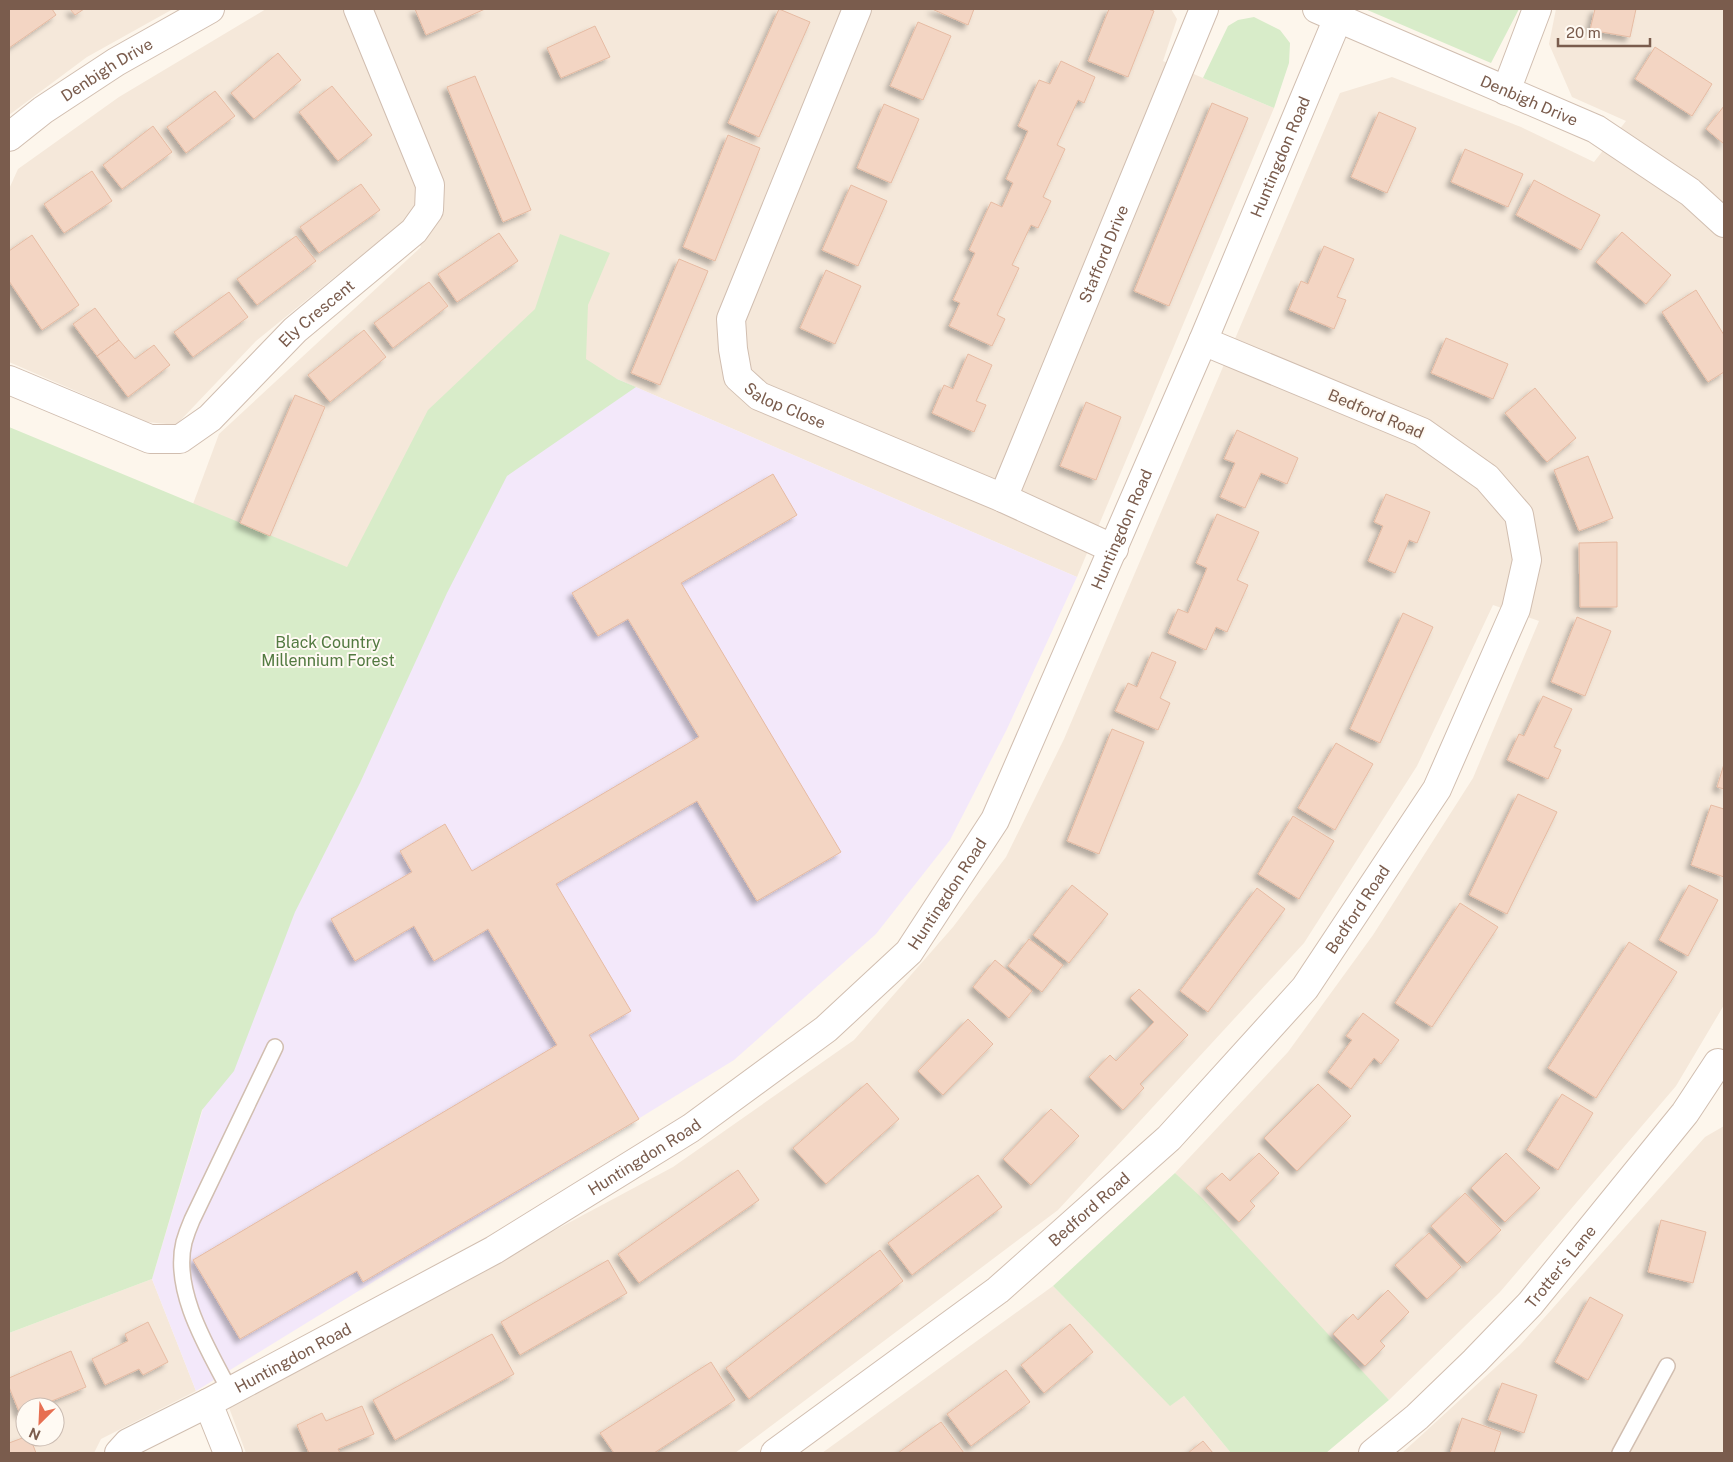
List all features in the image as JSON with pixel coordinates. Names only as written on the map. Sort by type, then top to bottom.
[{"type":"street","name":"Denbigh Drive","points":[[9,137],[43,110],[116,62],[210,9]]},
{"type":"street","name":"Ely Crescent","points":[[9,380],[150,438],[180,439],[210,418],[295,330],[414,231],[429,210],[430,185],[358,9]]},
{"type":"street","name":"Salop Close","points":[[856,9],[731,319],[733,349],[738,377],[759,396],[1003,498],[1114,549]]},
{"type":"street","name":"Stafford Drive","points":[[1003,498],[1204,9]]},
{"type":"street","points":[[1506,91],[1537,9]]},
{"type":"street","name":"Denbigh Drive","points":[[1328,13],[1596,129],[1690,192],[1724,223]]},
{"type":"street","name":"Huntingdon Road","points":[[119,1453],[128,1442],[219,1397],[494,1250],[691,1128],[826,1029],[909,952],[995,820],[1203,341],[1328,13]]},
{"type":"street","name":"Bedford Road","points":[[775,1453],[990,1296],[1028,1265],[1060,1234],[1169,1138],[1305,988],[1437,789],[1516,608],[1526,560],[1519,514],[1488,478],[1422,432],[1203,341]]},
{"type":"street","name":"Trotter's Lane","points":[[1372,1453],[1417,1417],[1475,1362],[1530,1304],[1685,1113],[1722,1060]]},
{"type":"street","points":[[219,1397],[228,1453]]},
{"type":"lane","points":[[219,1397],[184,1284],[182,1268],[184,1243],[192,1220],[275,1047]]},
{"type":"lane","points":[[1620,1453],[1667,1366]]},
{"type":"shaded area","points":[[9,9],[173,9],[87,57],[9,115]]},
{"type":"shaded area","points":[[266,9],[1171,9],[1177,19],[1163,61],[1274,108],[1077,577],[617,379],[533,360],[363,574],[193,504],[219,434],[421,247],[405,220],[256,341],[176,425],[147,422],[9,362],[9,189],[18,169],[119,97]]},
{"type":"shaded area","points":[[1556,9],[1724,9],[1724,1005],[1676,1086],[1500,1292],[1389,1400],[1175,1173],[1288,1052],[1373,935],[1473,778],[1539,621],[1493,605],[1417,766],[1304,943],[1058,1210],[735,1453],[246,1453],[228,1405],[673,1167],[854,1040],[953,927],[1006,857],[1064,739],[1340,93],[1392,77],[1521,127],[1594,162],[1626,121],[1572,97],[1549,44]]},
{"type":"shaded area","points":[[617,379],[1077,577],[1007,729],[950,840],[876,934],[734,1060],[196,1391],[152,1279],[363,574]]},
{"type":"shaded area","points":[[1724,1126],[1724,1453],[1402,1453],[1520,1345],[1705,1137]]},
{"type":"shaded area","points":[[152,1279],[196,1391],[101,1439],[94,1453],[9,1453],[9,1333]]},
{"type":"shaded area","points":[[1053,1286],[1170,1405],[1184,1396],[1231,1453],[822,1453]]},
{"type":"green space","points":[[1365,9],[1519,9],[1491,63]]},
{"type":"green space","points":[[1254,17],[1280,30],[1290,43],[1289,63],[1274,108],[1203,78],[1228,26],[1238,20]]},
{"type":"green space","name":"Black Country Millennium Forest","points":[[560,234],[610,253],[588,305],[586,359],[617,379],[636,387],[507,476],[447,593],[360,783],[295,912],[234,1071],[202,1110],[152,1279],[9,1333],[9,427],[347,567],[428,410],[535,309]]},
{"type":"green space","points":[[1175,1173],[1202,1198],[1389,1400],[1326,1453],[1231,1453],[1184,1396],[1170,1406],[1053,1286]]},
{"type":"building","points":[[9,9],[52,9],[56,15],[9,48]]},
{"type":"building","points":[[70,9],[84,9],[75,15]]},
{"type":"building","points":[[415,9],[485,9],[426,35]]},
{"type":"building","points":[[779,9],[810,22],[759,137],[728,123]]},
{"type":"building","points":[[932,9],[974,9],[968,25]]},
{"type":"building","points":[[1109,9],[1148,9],[1154,11],[1128,77],[1088,61]]},
{"type":"building","points":[[1595,9],[1636,9],[1630,37],[1590,30]]},
{"type":"building","points":[[918,22],[951,36],[923,100],[890,86]]},
{"type":"building","points":[[595,26],[610,57],[561,78],[547,48]]},
{"type":"building","points":[[1655,47],[1712,84],[1692,116],[1635,79]]},
{"type":"building","points":[[278,53],[301,80],[254,119],[231,93]]},
{"type":"building","points":[[1061,61],[1095,77],[1084,103],[1078,100],[1057,145],[1065,149],[1043,197],[1051,201],[1038,228],[1031,225],[1012,265],[1019,268],[997,315],[1005,319],[992,346],[949,326],[960,303],[953,300],[975,253],[969,250],[991,202],[1002,207],[1013,183],[1006,179],[1028,131],[1018,126],[1039,80],[1050,84]]},
{"type":"building","points":[[475,76],[531,210],[503,222],[447,87]]},
{"type":"building","points":[[332,86],[372,135],[338,161],[299,112]]},
{"type":"building","points":[[215,91],[235,116],[186,153],[167,127]]},
{"type":"building","points":[[1212,103],[1248,118],[1169,306],[1134,291]]},
{"type":"building","points":[[884,104],[919,119],[891,183],[857,168]]},
{"type":"building","points":[[1724,106],[1724,144],[1706,129]]},
{"type":"building","points":[[1379,112],[1416,128],[1387,193],[1351,177]]},
{"type":"building","points":[[153,126],[172,152],[122,189],[103,165]]},
{"type":"building","points":[[728,135],[760,148],[715,261],[683,247]]},
{"type":"building","points":[[1465,149],[1523,174],[1508,207],[1451,182]]},
{"type":"building","points":[[92,171],[112,201],[64,233],[44,204]]},
{"type":"building","points":[[1534,180],[1600,215],[1581,250],[1516,215]]},
{"type":"building","points":[[361,184],[380,210],[319,253],[300,227]]},
{"type":"building","points":[[851,185],[887,201],[858,266],[822,250]]},
{"type":"building","points":[[1622,232],[1671,275],[1646,304],[1596,262]]},
{"type":"building","points":[[499,233],[518,261],[457,302],[438,274]]},
{"type":"building","points":[[32,235],[79,305],[42,330],[9,281],[9,251]]},
{"type":"building","points":[[296,236],[316,261],[257,305],[237,279]]},
{"type":"building","points":[[1324,246],[1354,259],[1337,297],[1346,300],[1334,329],[1289,310],[1301,281],[1308,284]]},
{"type":"building","points":[[679,259],[708,271],[660,385],[631,373]]},
{"type":"building","points":[[826,270],[861,286],[835,344],[800,328]]},
{"type":"building","points":[[429,282],[448,306],[393,348],[374,323]]},
{"type":"building","points":[[1696,290],[1724,335],[1724,372],[1708,382],[1662,312]]},
{"type":"building","points":[[229,292],[248,317],[193,357],[174,332]]},
{"type":"building","points":[[95,308],[119,340],[97,356],[73,324]]},
{"type":"building","points":[[364,330],[386,357],[330,402],[308,375]]},
{"type":"building","points":[[1446,338],[1508,364],[1493,399],[1431,373]]},
{"type":"building","points":[[119,340],[135,359],[154,345],[170,365],[128,397],[97,356]]},
{"type":"building","points":[[968,354],[992,365],[976,401],[986,405],[974,432],[932,413],[944,385],[953,389]]},
{"type":"building","points":[[1535,388],[1576,438],[1547,462],[1505,413]]},
{"type":"building","points":[[295,395],[325,407],[270,536],[240,523]]},
{"type":"building","points":[[1086,402],[1121,417],[1096,480],[1060,466]]},
{"type":"building","points":[[1237,430],[1298,458],[1287,484],[1261,473],[1245,508],[1220,497],[1235,463],[1224,459]]},
{"type":"building","points":[[1588,456],[1613,518],[1579,531],[1554,470]]},
{"type":"building","points":[[773,474],[797,515],[681,583],[841,852],[757,901],[697,801],[556,884],[631,1011],[589,1035],[639,1119],[363,1282],[357,1271],[240,1339],[193,1260],[557,1045],[488,929],[434,961],[414,926],[355,961],[331,919],[412,872],[400,851],[445,824],[472,871],[699,737],[628,619],[598,636],[572,593]]},
{"type":"building","points":[[1386,494],[1430,512],[1417,543],[1409,540],[1395,573],[1368,561],[1383,526],[1374,522]]},
{"type":"building","points":[[1217,514],[1259,532],[1237,580],[1248,585],[1227,632],[1216,627],[1206,650],[1168,633],[1178,609],[1188,613],[1207,568],[1196,563]]},
{"type":"building","points":[[1617,542],[1617,607],[1580,607],[1579,543]]},
{"type":"building","points":[[1403,613],[1433,627],[1380,743],[1350,729]]},
{"type":"building","points":[[1577,617],[1611,631],[1585,696],[1551,682]]},
{"type":"building","points":[[1152,652],[1176,662],[1160,698],[1170,703],[1158,730],[1115,711],[1128,683],[1137,687]]},
{"type":"building","points":[[1543,696],[1572,709],[1554,747],[1561,750],[1548,779],[1507,760],[1519,734],[1524,736]]},
{"type":"building","points":[[1112,729],[1144,742],[1099,854],[1067,841]]},
{"type":"building","points":[[1336,743],[1373,764],[1335,830],[1298,808]]},
{"type":"building","points":[[1724,764],[1724,789],[1717,787]]},
{"type":"building","points":[[1518,794],[1557,812],[1507,914],[1469,895]]},
{"type":"building","points":[[1711,805],[1724,809],[1724,877],[1691,865]]},
{"type":"building","points":[[1293,816],[1334,841],[1299,899],[1258,874]]},
{"type":"building","points":[[1072,885],[1108,914],[1069,963],[1033,935]]},
{"type":"building","points":[[1689,885],[1718,900],[1688,956],[1659,940]]},
{"type":"building","points":[[1257,888],[1285,909],[1208,1012],[1180,991]]},
{"type":"building","points":[[1460,903],[1498,927],[1432,1027],[1395,1003]]},
{"type":"building","points":[[1029,939],[1063,965],[1042,992],[1008,966]]},
{"type":"building","points":[[1629,942],[1677,972],[1596,1098],[1548,1068]]},
{"type":"building","points":[[995,960],[1032,991],[1009,1018],[973,987]]},
{"type":"building","points":[[1139,989],[1188,1035],[1140,1084],[1144,1088],[1123,1110],[1089,1077],[1110,1055],[1116,1061],[1154,1022],[1130,998]]},
{"type":"building","points":[[1363,1013],[1399,1040],[1381,1064],[1374,1058],[1351,1089],[1328,1072],[1352,1040],[1346,1036]]},
{"type":"building","points":[[968,1019],[993,1044],[943,1095],[918,1071]]},
{"type":"building","points":[[867,1083],[899,1119],[826,1184],[793,1148]]},
{"type":"building","points":[[1318,1084],[1351,1116],[1297,1171],[1264,1138]]},
{"type":"building","points":[[1562,1094],[1593,1113],[1558,1170],[1527,1150]]},
{"type":"building","points":[[1051,1109],[1079,1136],[1031,1185],[1003,1159]]},
{"type":"building","points":[[1259,1153],[1279,1173],[1250,1201],[1255,1206],[1239,1222],[1206,1188],[1222,1173],[1230,1181]]},
{"type":"building","points":[[1506,1153],[1540,1188],[1505,1222],[1471,1188]]},
{"type":"building","points":[[738,1170],[759,1200],[639,1283],[618,1254]]},
{"type":"building","points":[[978,1175],[1002,1207],[912,1275],[888,1243]]},
{"type":"building","points":[[1465,1193],[1501,1230],[1467,1263],[1431,1226]]},
{"type":"building","points":[[1661,1220],[1706,1232],[1693,1283],[1648,1272]]},
{"type":"building","points":[[1429,1233],[1461,1267],[1427,1299],[1395,1265]]},
{"type":"building","points":[[880,1250],[903,1281],[749,1399],[726,1368]]},
{"type":"building","points":[[608,1260],[627,1293],[520,1355],[501,1322]]},
{"type":"building","points":[[1388,1290],[1409,1312],[1380,1341],[1385,1346],[1365,1366],[1333,1334],[1353,1314],[1358,1320]]},
{"type":"building","points":[[1590,1297],[1623,1315],[1588,1380],[1555,1362]]},
{"type":"building","points":[[148,1322],[168,1362],[143,1375],[139,1369],[105,1385],[92,1359],[128,1341],[125,1334]]},
{"type":"building","points":[[1070,1324],[1093,1352],[1044,1393],[1021,1365]]},
{"type":"building","points":[[492,1334],[514,1374],[395,1440],[373,1400]]},
{"type":"building","points":[[71,1351],[86,1387],[62,1397],[15,1397],[15,1402],[9,1387],[9,1378]]},
{"type":"building","points":[[711,1362],[735,1400],[654,1453],[614,1453],[600,1433]]},
{"type":"building","points":[[1006,1370],[1030,1402],[971,1446],[947,1414]]},
{"type":"building","points":[[1502,1383],[1537,1395],[1524,1433],[1488,1420]]},
{"type":"building","points":[[362,1406],[374,1434],[338,1449],[340,1453],[309,1453],[297,1425],[322,1413],[326,1421]]},
{"type":"building","points":[[1462,1418],[1501,1432],[1494,1453],[1450,1453]]},
{"type":"building","points":[[941,1422],[964,1453],[898,1453]]},
{"type":"building","points":[[15,1441],[15,1447],[34,1447],[36,1453],[9,1453],[9,1443]]},
{"type":"building","points":[[1203,1441],[1213,1453],[1188,1453]]}]
